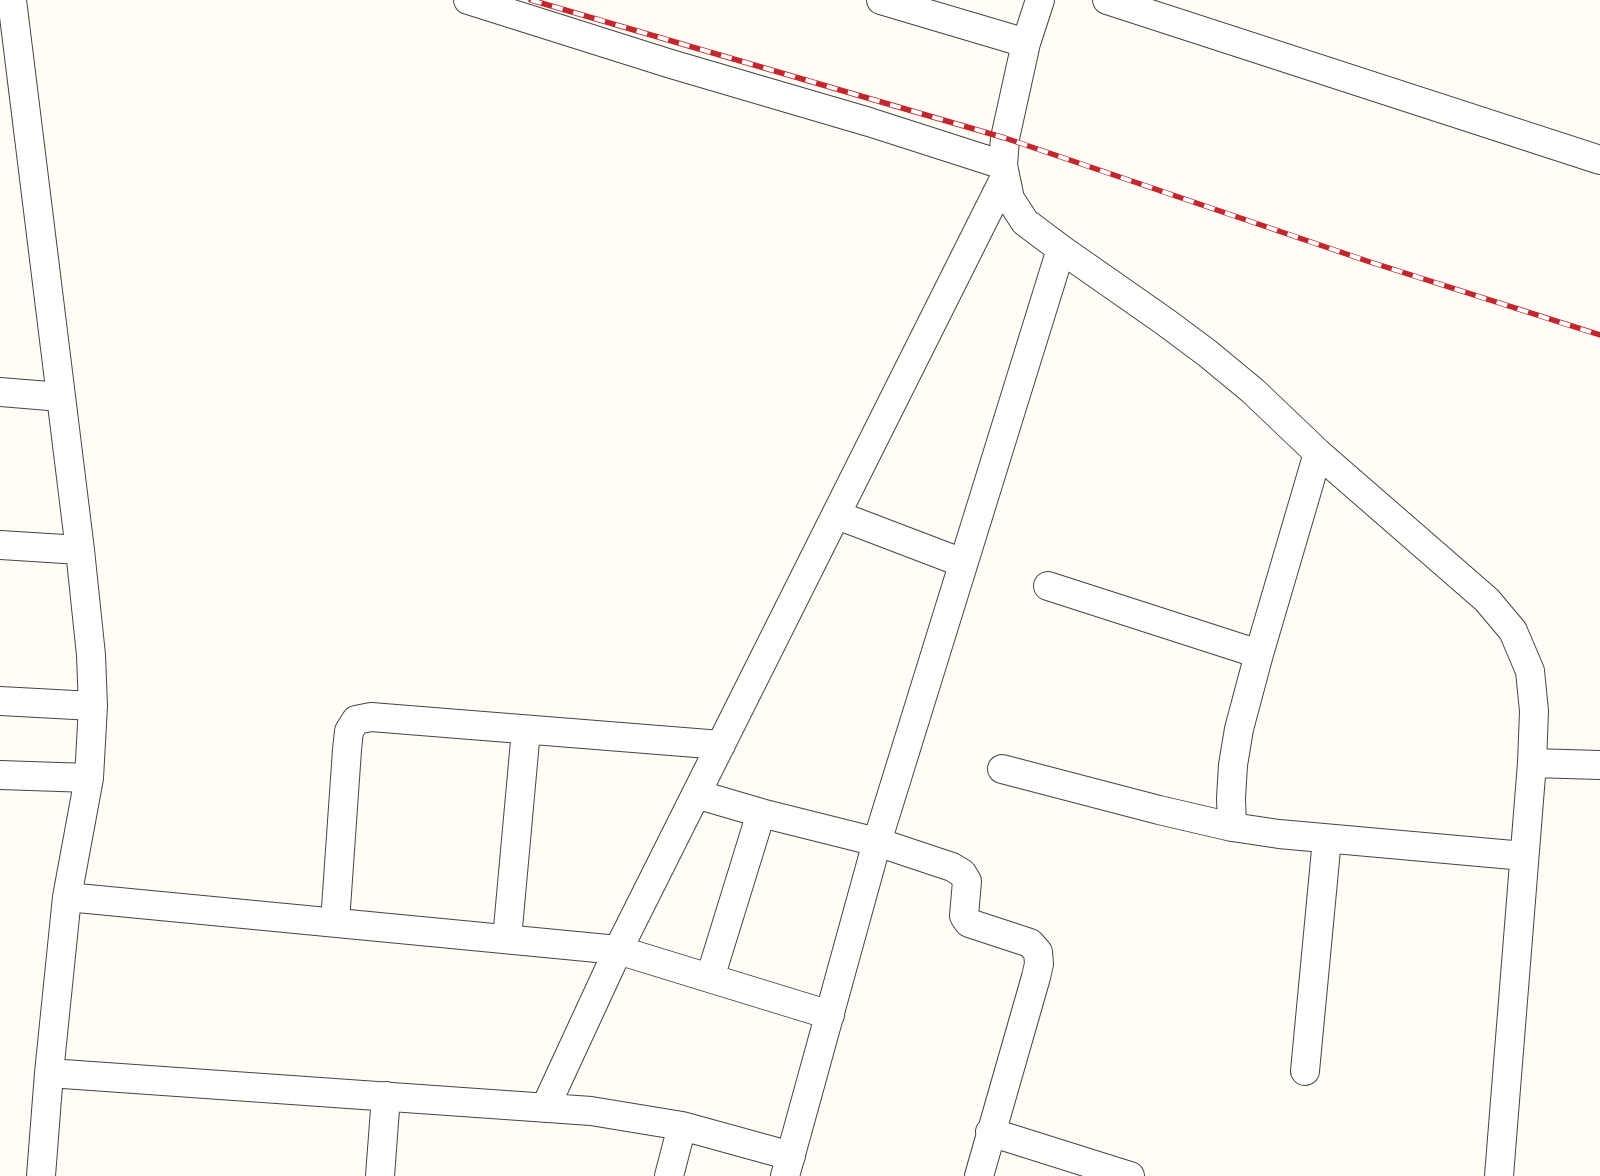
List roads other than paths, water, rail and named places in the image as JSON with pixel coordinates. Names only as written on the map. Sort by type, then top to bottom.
[{"type":"street","points":[[12,0],[80,550],[91,655],[93,706],[89,778],[68,897],[49,1073],[41,1176]]},
{"type":"street","points":[[468,0],[671,64],[869,122],[1004,171]]},
{"type":"street","points":[[881,0],[1026,43]]},
{"type":"street","points":[[1040,0],[1026,43],[1005,138],[1004,171],[1010,199],[1025,222],[1207,353],[1253,392],[1318,453],[1487,600],[1513,631],[1530,671],[1534,711],[1532,763],[1499,1176]]},
{"type":"street","points":[[1107,0],[1600,160]]},
{"type":"street","points":[[545,1108],[618,950],[837,514],[1004,171]]},
{"type":"street","points":[[49,1073],[591,1111],[682,1126],[788,1166],[877,842],[1060,249]]},
{"type":"street","points":[[0,392],[61,397]]},
{"type":"street","points":[[1232,827],[1233,765],[1239,728],[1318,453]]},
{"type":"street","points":[[837,514],[964,563]]},
{"type":"street","points":[[0,545],[80,550]]},
{"type":"street","points":[[1048,586],[1259,654]]},
{"type":"street","points":[[0,701],[93,706]]},
{"type":"street","points":[[334,922],[347,750],[350,731],[356,720],[371,717],[720,746]]},
{"type":"street","points":[[508,939],[526,730]]},
{"type":"street","points":[[1532,763],[1600,765]]},
{"type":"street","points":[[1002,769],[1232,827],[1327,839],[1524,856]]},
{"type":"street","points":[[0,775],[89,778]]},
{"type":"street","points":[[696,794],[761,813],[877,842],[952,867],[962,873],[967,881],[964,916],[969,923],[1030,943],[1038,952],[1039,964],[1036,976],[979,1176]]},
{"type":"street","points":[[710,978],[761,813]]},
{"type":"street","points":[[1305,1071],[1327,839]]},
{"type":"street","points":[[68,897],[618,950],[830,1015]]},
{"type":"street","points":[[380,1176],[386,1096]]},
{"type":"street","points":[[669,1176],[682,1126]]},
{"type":"street","points":[[990,1132],[1130,1176]]},
{"type":"railway","points":[[531,0],[1005,138],[1367,261],[1600,335]]}]
